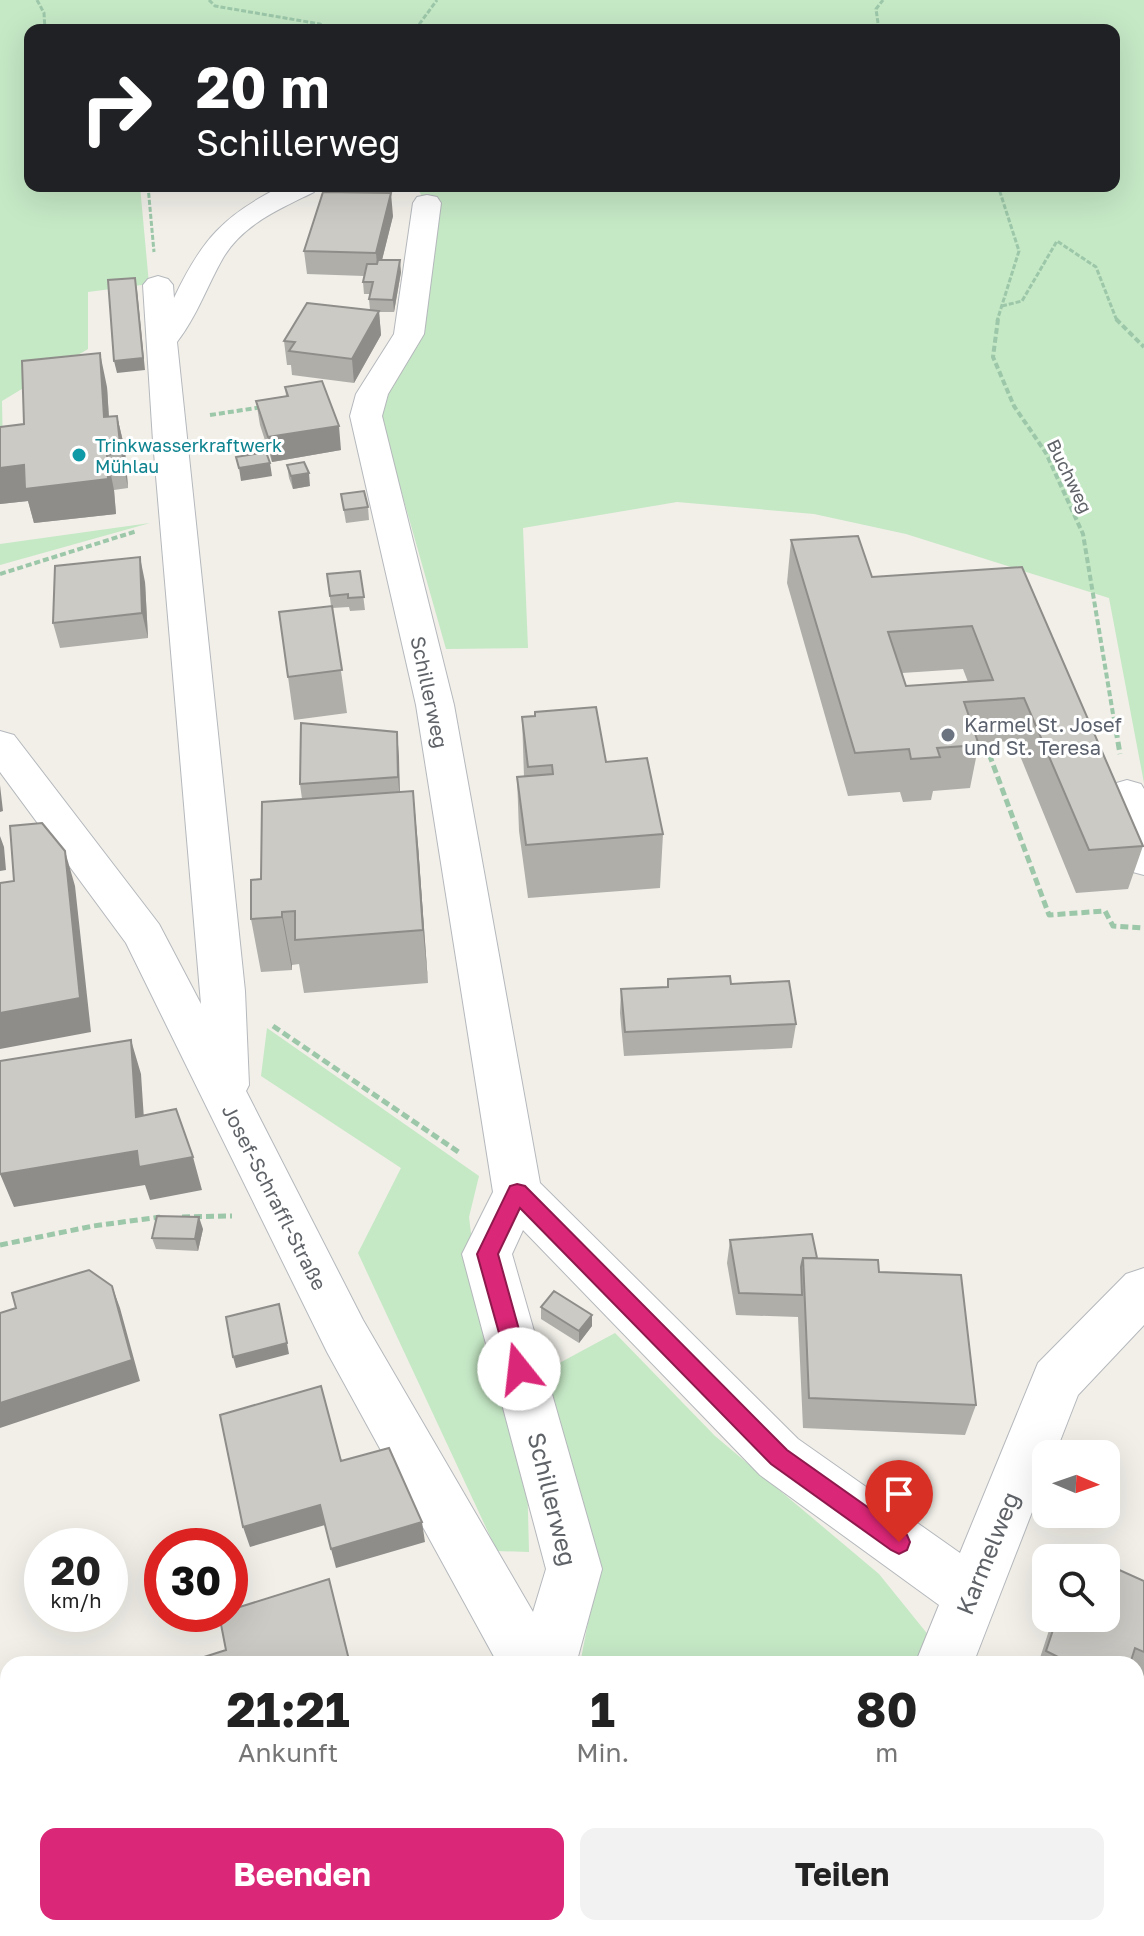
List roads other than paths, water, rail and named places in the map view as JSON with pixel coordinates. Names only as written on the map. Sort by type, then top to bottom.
[{"type":"street","points":[[163,340],[176,325],[209,257],[225,234],[261,205],[290,192]]},
{"type":"street","name":"Schillerweg","points":[[427,203],[409,334],[372,394],[366,416],[435,705],[517,1192],[487,1254],[574,1569],[549,1656]]},
{"type":"street","points":[[158,285],[177,519],[223,991],[227,1099]]},
{"type":"street","name":"Josef-Schraffl-Straße","points":[[0,744],[144,935],[345,1336],[525,1656]]},
{"type":"street","points":[[1127,794],[1144,860]]},
{"type":"street","points":[[517,1192],[779,1457],[971,1594]]},
{"type":"street","name":"Karmelweg","points":[[947,1656],[1057,1380],[1144,1290]]},
{"type":"place","name":"Trinkwasserkraftwerk Mühlau","points":[[79,455]]},
{"type":"place","name":"Karmel St. Josef und St. Teresa","points":[[948,735]]}]
